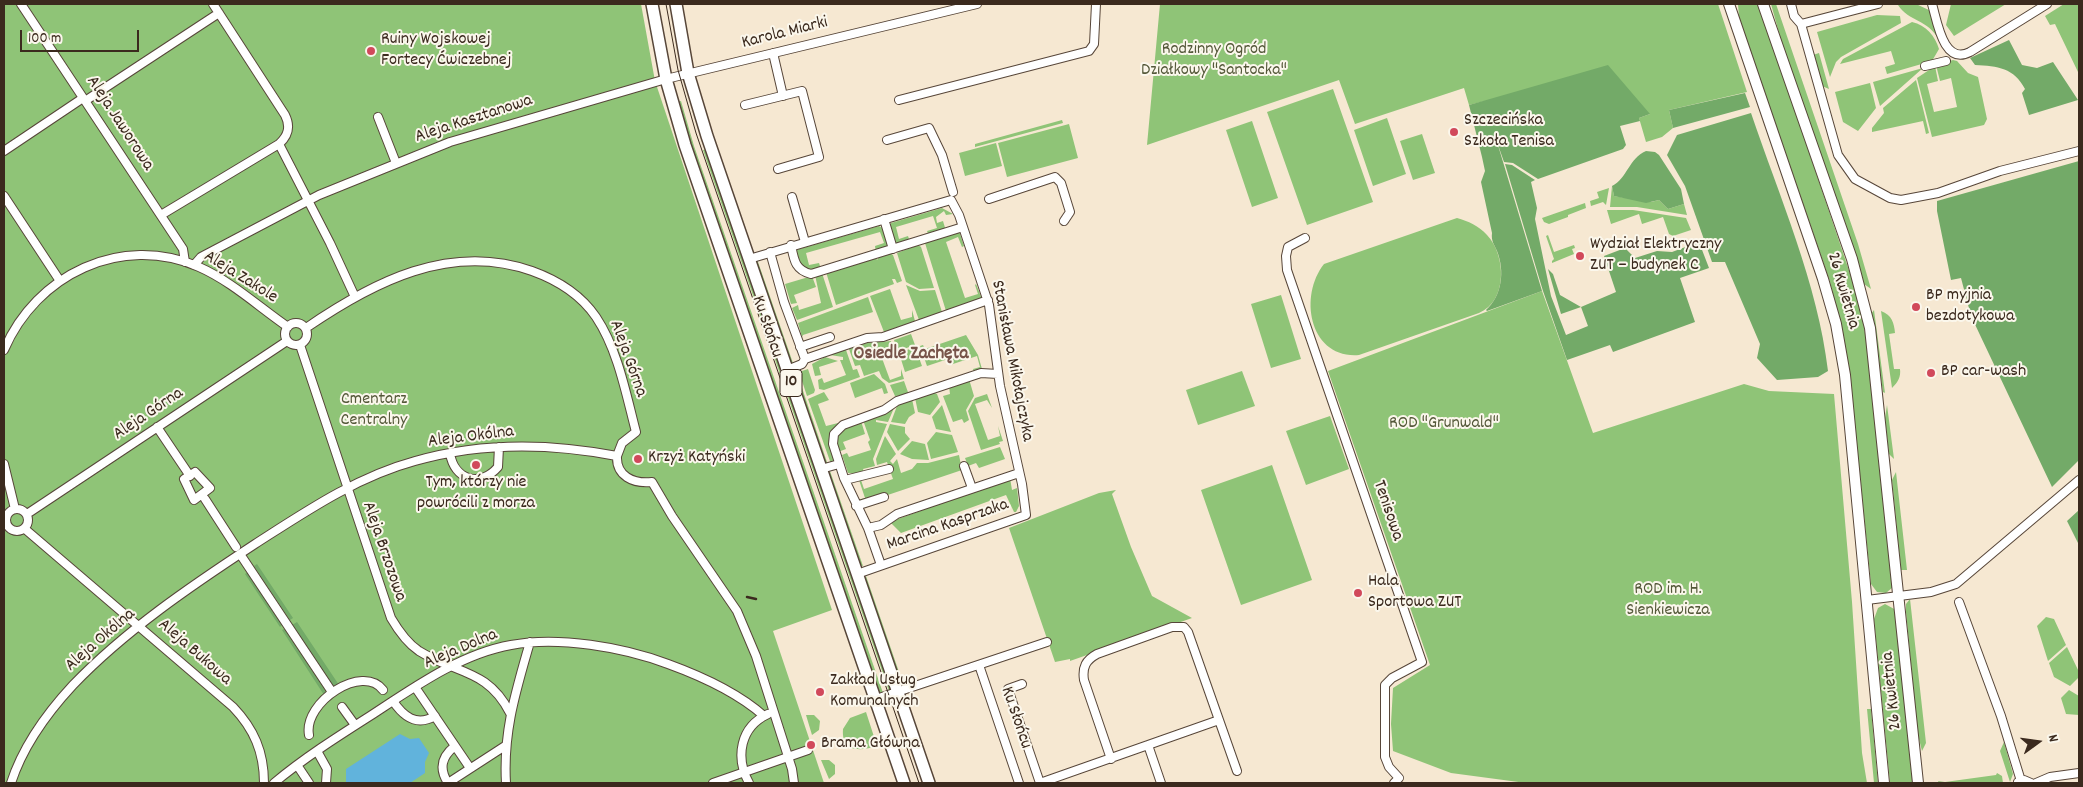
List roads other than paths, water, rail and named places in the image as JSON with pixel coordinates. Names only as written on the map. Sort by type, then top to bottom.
[{"type":"main road","name":"Ku Słońcu","points":[[652,4],[660,80],[685,145],[904,783]]},
{"type":"main road","name":"Ku Słońcu","points":[[676,4],[688,73],[707,136],[929,783]]},
{"type":"street","name":"Aleja Jaworowa","points":[[21,4],[183,249],[185,262]]},
{"type":"street","points":[[161,216],[278,144],[288,133],[288,120],[213,4]]},
{"type":"street","name":"Karola Miarki","points":[[688,73],[977,4]]},
{"type":"street","points":[[900,100],[1091,50],[1094,44],[1096,4]]},
{"type":"street","name":"26 Kwietnia","points":[[1729,4],[1824,279],[1836,324],[1845,375],[1884,783]]},
{"type":"street","name":"26 Kwietnia","points":[[1763,4],[1864,301],[1874,358],[1918,783]]},
{"type":"street","points":[[1791,4],[1794,16],[1801,24],[1838,155],[1856,179],[1890,198],[1901,200],[1938,193],[2000,171],[2079,151]]},
{"type":"street","points":[[1801,24],[1878,4]]},
{"type":"street","points":[[1932,4],[1944,44],[1956,56],[1969,53],[2048,4]]},
{"type":"street","points":[[4,151],[219,13]]},
{"type":"street","points":[[773,52],[783,96]]},
{"type":"street","points":[[1925,66],[1946,61]]},
{"type":"street","points":[[660,80],[688,73]]},
{"type":"street","name":"Aleja Kasztanowa","points":[[194,265],[201,257],[308,201],[396,162],[450,142],[660,80]]},
{"type":"street","points":[[745,105],[802,91],[819,157],[778,168]]},
{"type":"street","points":[[378,117],[396,162]]},
{"type":"street","points":[[887,140],[928,128],[942,155],[953,192]]},
{"type":"street","points":[[278,144],[355,297]]},
{"type":"street","points":[[989,198],[1055,177],[1061,184],[1070,212],[1064,221]]},
{"type":"street","points":[[4,196],[60,281]]},
{"type":"street","points":[[792,197],[805,242]]},
{"type":"street","name":"Stanisława Mikołajczyka","points":[[884,219],[951,200],[963,227],[988,300],[1006,422],[1019,473]]},
{"type":"street","points":[[749,259],[884,219],[893,250]]},
{"type":"street","points":[[790,246],[796,266],[802,271],[811,274],[963,227]]},
{"type":"street","name":"Tenisowa","points":[[1305,238],[1288,247],[1286,256],[1287,270],[1422,662],[1388,681],[1384,689],[1385,757],[1399,782]]},
{"type":"street","name":"Ku Słońcu","points":[[770,252],[805,359]]},
{"type":"street","name":"Aleja Zakole","points":[[4,350],[28,309],[38,298],[60,281],[86,267],[121,257],[154,256],[194,265],[226,283],[288,327]]},
{"type":"street","name":"Aleja Górna","points":[[306,328],[355,297],[401,274],[453,261],[482,261],[514,266],[557,282],[580,299],[595,316],[606,334],[615,359],[636,432],[622,444],[617,456]]},
{"type":"street","points":[[787,370],[802,364],[805,359],[866,338],[883,337],[988,300]]},
{"type":"street","points":[[297,323],[306,328],[307,338],[300,345],[292,345],[287,341],[285,335],[288,327],[297,323]]},
{"type":"street","points":[[800,347],[830,337]]},
{"type":"street","name":"Aleja Górna","points":[[27,514],[287,341]]},
{"type":"street","name":"Aleja Brzozowa","points":[[300,345],[346,489],[391,618],[413,647],[490,684],[510,713]]},
{"type":"street","points":[[881,565],[868,528],[856,506],[839,464],[832,440],[834,434],[843,425],[884,410],[893,402],[977,374],[998,374]]},
{"type":"street","points":[[157,427],[190,476]]},
{"type":"street","points":[[450,453],[454,468],[460,474],[467,478],[479,478],[490,474],[498,467],[499,447]]},
{"type":"street","name":"Aleja Okólna","points":[[11,783],[30,742],[54,707],[89,669],[140,626],[238,550],[346,489],[401,465],[450,453],[499,447],[559,447],[617,456]]},
{"type":"street","points":[[617,456],[617,467],[623,475],[634,481],[652,482],[672,516],[737,611],[756,656],[775,711],[796,783]]},
{"type":"street","points":[[4,464],[15,509]]},
{"type":"street","points":[[821,470],[839,464]]},
{"type":"street","points":[[956,473],[965,468],[972,488]]},
{"type":"street","points":[[845,480],[889,469]]},
{"type":"street","name":"Marcina Kasprzaka","points":[[857,574],[1026,515],[1019,473],[897,514],[881,525],[868,528]]},
{"type":"street","points":[[1867,600],[1942,589],[1960,582],[2079,480]]},
{"type":"street","points":[[856,506],[884,497]]},
{"type":"street","points":[[205,499],[332,692]]},
{"type":"street","points":[[15,509],[22,510],[27,514],[29,521],[25,528],[15,531],[6,528],[7,516],[15,509]]},
{"type":"street","name":"Aleja Bukowa","points":[[25,528],[233,706],[247,723],[260,748],[264,783]]},
{"type":"street","points":[[1959,602],[2002,716],[2019,782],[2030,783]]},
{"type":"street","points":[[1111,759],[1084,680],[1083,668],[1088,660],[1097,654],[1178,626],[1184,627],[1195,650],[1237,771]]},
{"type":"street","points":[[506,783],[505,746],[510,713],[530,642]]},
{"type":"street","name":"Aleja Dolna","points":[[274,783],[318,748],[355,725],[389,697],[415,687],[452,667],[495,649],[530,642],[588,645],[650,658],[704,678],[745,702],[764,716]]},
{"type":"street","points":[[876,699],[1047,642]]},
{"type":"street","name":"Ku Słońcu","points":[[979,665],[1019,783]]},
{"type":"street","points":[[310,734],[309,726],[320,702],[344,685],[358,682],[377,684],[403,714],[412,720],[424,721],[435,716]]},
{"type":"street","points":[[1022,684],[1008,689],[1040,783],[1219,720]]},
{"type":"street","points":[[415,687],[470,768]]},
{"type":"street","points":[[342,707],[355,725]]},
{"type":"street","points":[[749,783],[744,772],[741,752],[744,739],[752,726],[764,716],[775,711]]},
{"type":"street","points":[[1148,745],[1161,783]]},
{"type":"street","points":[[455,746],[442,763],[443,773],[448,783],[505,746]]},
{"type":"street","points":[[318,748],[327,769],[326,783]]},
{"type":"street","points":[[713,783],[808,750]]},
{"type":"street","points":[[297,765],[309,783]]},
{"type":"street","points":[[2036,783],[2050,777],[2079,773]]},
{"type":"water","points":[[400,734],[410,739],[419,738],[429,753],[425,762],[425,773],[410,783],[346,783],[346,769]]},
{"type":"tram line","points":[[666,4],[678,70],[696,133],[919,783]]},
{"type":"railway","points":[[747,597],[756,599]]},
{"type":"place","name":"Ruiny Wojskowej Fortecy Ćwiczebnej","points":[[371,51]]},
{"type":"place","name":"Szczecińska Szkoła Tenisa","points":[[1454,132]]},
{"type":"place","name":"Wydział Elektryczny ZUT – budynek C","points":[[1580,256]]},
{"type":"place","name":"BP myjnia bezdotykowa","points":[[1916,307]]},
{"type":"place","name":"BP car-wash","points":[[1931,373]]},
{"type":"place","name":"Krzyż Katyński","points":[[638,459]]},
{"type":"place","name":"Tym, którzy nie powrócili z morza","points":[[476,465]]},
{"type":"place","name":"Hala Sportowa ZUT","points":[[1358,593]]},
{"type":"place","name":"Zakład Usług Komunalnych","points":[[820,692]]},
{"type":"place","name":"Brama Główna","points":[[811,745]]},
{"type":"district","name":"Osiedle Zachęta","points":[[911,355]]},
{"type":"park label","name":"Rodzinny Ogród Działkowy \"Santocka\"","points":[[1214,61]]},
{"type":"park label","name":"Cmentarz Centralny","points":[[374,411]]},
{"type":"park label","name":"ROD \"Grunwald\"","points":[[1444,425]]},
{"type":"park label","name":"ROD im. H. Sienkiewicza","points":[[1668,601]]}]
